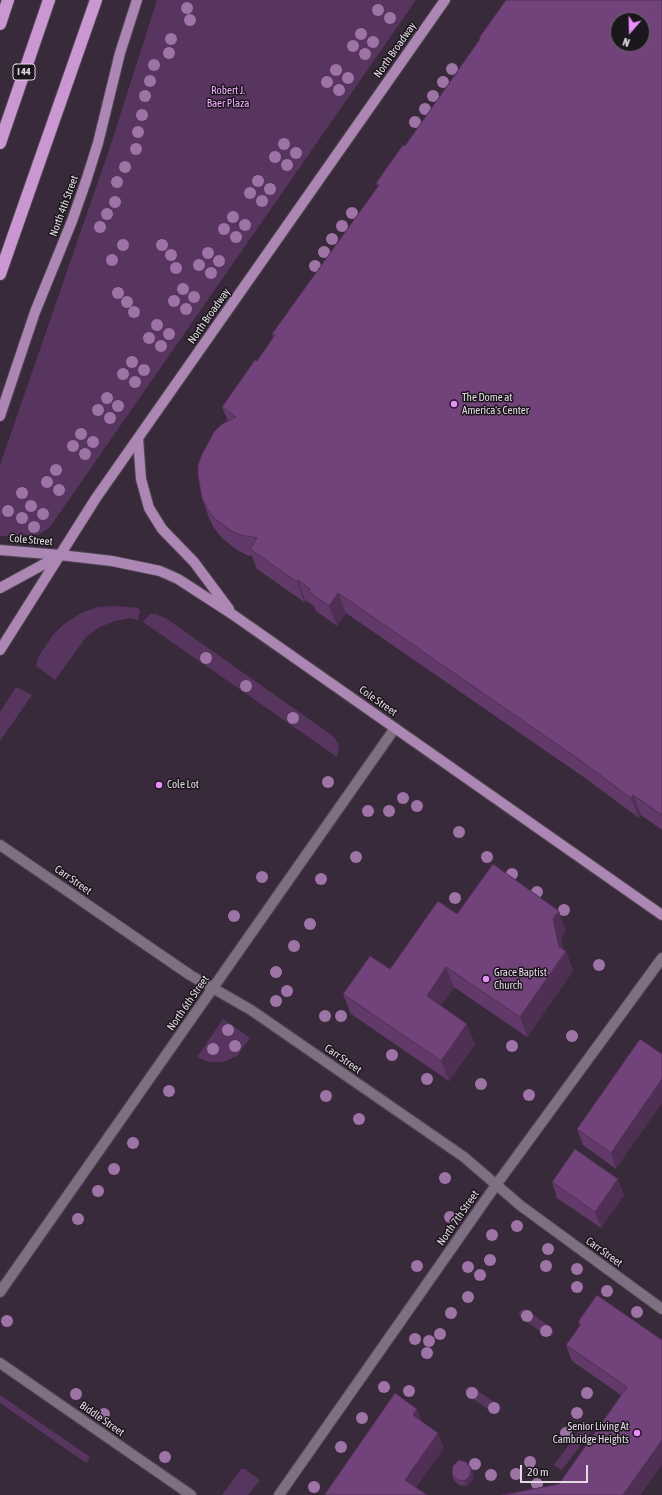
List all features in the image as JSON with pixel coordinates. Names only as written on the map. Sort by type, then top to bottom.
[{"type":"highway","points":[[0,24],[8,0]]},
{"type":"highway","name":"I 44","points":[[0,143],[49,0]]},
{"type":"highway","points":[[0,274],[96,0]]},
{"type":"main road","name":"North 4th Street","points":[[0,416],[35,312],[72,221],[86,180],[98,143],[120,53],[137,0]]},
{"type":"main road","name":"North Broadway","points":[[0,650],[89,509],[444,0]]},
{"type":"main road","points":[[138,438],[141,480],[149,508],[162,529],[198,567],[232,614]]},
{"type":"main road","name":"Cole Street","points":[[0,550],[60,555],[126,564],[160,571],[178,579],[232,614],[662,915]]},
{"type":"main road","name":"Cole Street","points":[[0,588],[60,555]]},
{"type":"street","name":"North 6th Street","points":[[0,1292],[395,728]]},
{"type":"street","name":"Carr Street","points":[[0,844],[190,975],[251,1010],[464,1157],[527,1211],[662,1308]]},
{"type":"street","name":"North 7th Street","points":[[279,1495],[496,1185],[662,958]]},
{"type":"street","name":"Biddle Street","points":[[0,1363],[191,1495]]},
{"type":"green space","name":"Robert J. Baer Plaza","points":[[157,0],[416,0],[50,527],[40,534],[0,536],[0,465],[111,144]]},
{"type":"green space","points":[[115,606],[138,608],[140,611],[138,620],[130,618],[115,621],[100,627],[86,637],[55,680],[36,666],[38,657],[53,635],[64,624],[81,613],[98,607]]},
{"type":"green space","points":[[150,614],[156,614],[167,619],[333,736],[338,743],[339,749],[337,757],[143,622]]},
{"type":"green space","points":[[16,687],[32,695],[0,741],[0,712]]},
{"type":"green space","points":[[223,1019],[250,1038],[237,1056],[223,1062],[209,1062],[197,1057]]},
{"type":"green space","points":[[525,1309],[552,1328],[554,1332],[552,1336],[547,1336],[520,1317],[519,1313],[521,1310]]},
{"type":"green space","points":[[471,1386],[498,1405],[500,1408],[497,1412],[493,1413],[466,1394],[465,1390],[467,1387]]},
{"type":"green space","points":[[0,1395],[90,1457],[86,1463],[0,1403]]},
{"type":"green space","points":[[586,1421],[594,1427],[562,1470],[554,1465]]},
{"type":"green space","points":[[241,1469],[245,1469],[260,1480],[248,1495],[222,1495]]},
{"type":"building","name":"The Dome at America's Center","points":[[506,0],[662,0],[662,815],[633,795],[631,798],[577,758],[338,593],[329,606],[308,591],[310,589],[298,580],[297,582],[250,549],[257,538],[240,535],[230,530],[214,518],[202,498],[198,476],[198,465],[202,454],[214,432],[222,424],[236,417],[222,407],[255,360],[257,361],[275,335],[272,334],[379,185],[376,183],[403,145],[405,146],[480,39],[479,38]]},
{"type":"building","name":"Grace Baptist Church","points":[[493,864],[559,911],[553,919],[559,947],[566,951],[520,1017],[446,967],[427,996],[467,1024],[441,1061],[343,994],[370,956],[390,969],[438,901],[457,914]]},
{"type":"building","points":[[640,1039],[662,1054],[662,1079],[611,1153],[577,1129]]},
{"type":"building","points":[[575,1149],[618,1179],[595,1212],[552,1182]]},
{"type":"building","name":"Senior Living At Cambridge Heights","points":[[597,1295],[662,1340],[662,1440],[623,1495],[502,1495],[559,1484],[627,1387],[566,1345],[581,1324],[578,1322]]},
{"type":"building","points":[[395,1393],[417,1409],[413,1415],[438,1433],[405,1480],[427,1495],[326,1495],[325,1494]]},
{"type":"building","points":[[459,1460],[466,1462],[471,1468],[470,1476],[464,1481],[457,1480],[452,1474],[453,1466]]},
{"type":"place","name":"The Dome at America's Center","points":[[454,404]]},
{"type":"place","name":"Cole Lot","points":[[159,785]]},
{"type":"place","name":"Grace Baptist Church","points":[[486,979]]},
{"type":"place","name":"Senior Living At Cambridge Heights","points":[[637,1433]]}]
